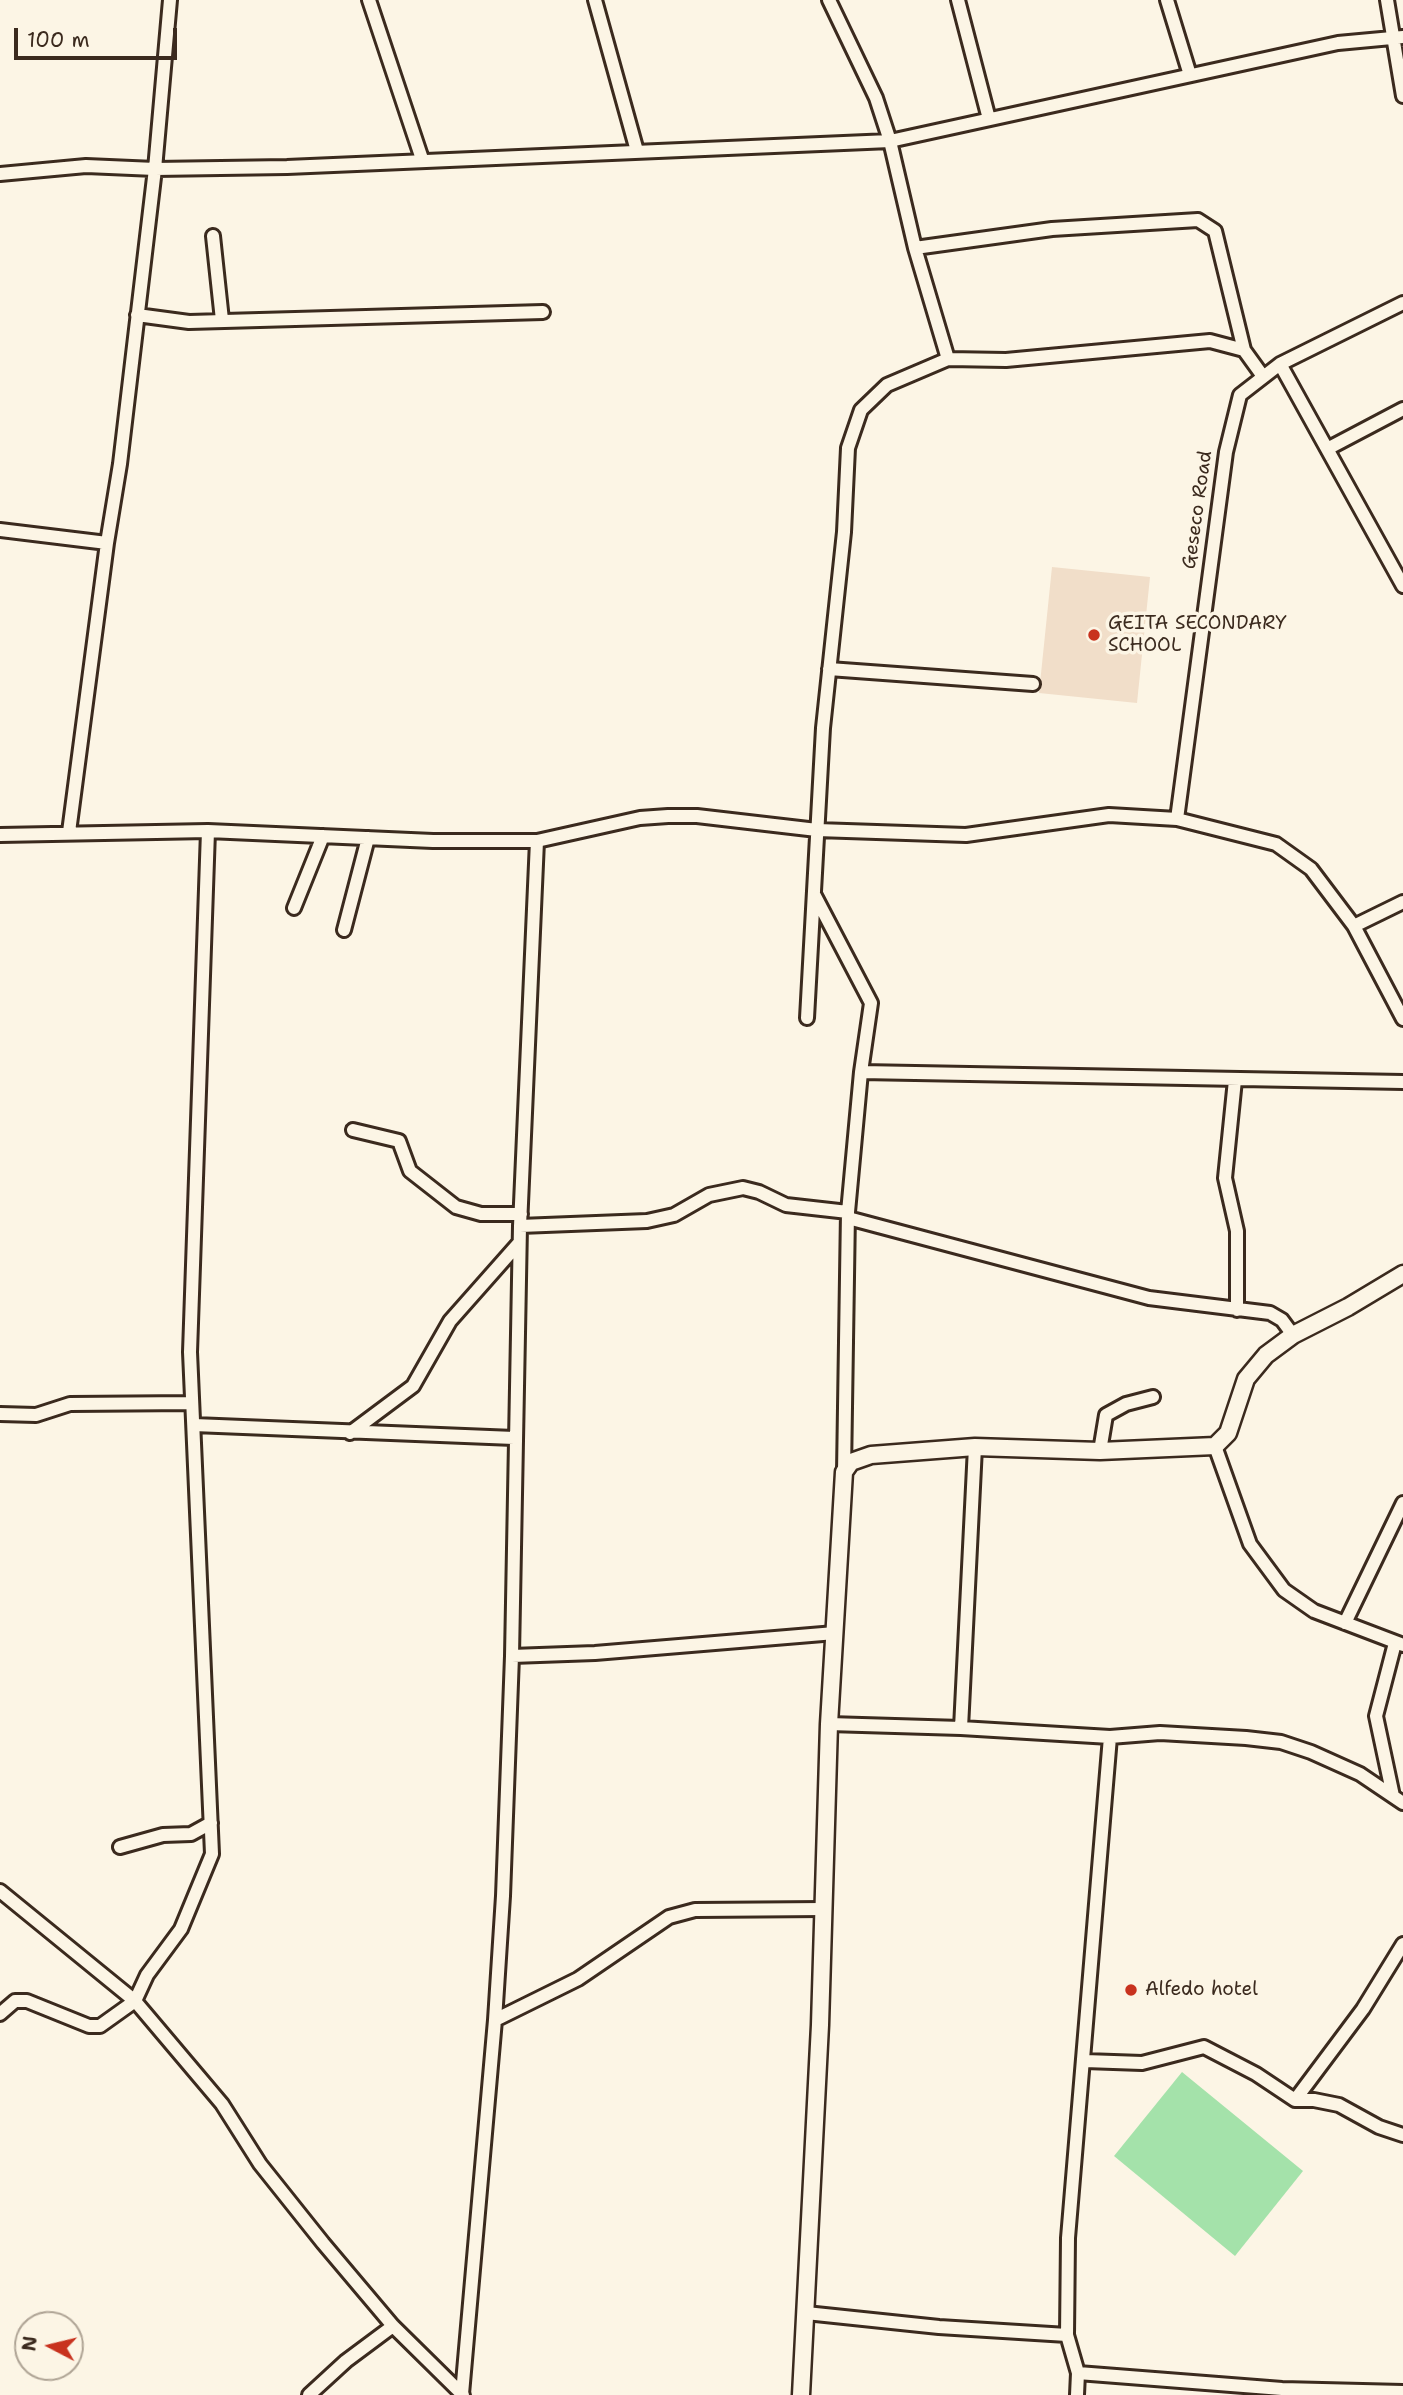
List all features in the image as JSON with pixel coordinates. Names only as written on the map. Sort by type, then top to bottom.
[{"type":"street","points":[[69,832],[120,464],[155,169],[170,0]]},
{"type":"street","points":[[369,0],[422,159]]},
{"type":"street","points":[[595,0],[638,151]]},
{"type":"street","points":[[829,0],[876,98],[890,141],[915,248],[948,359]]},
{"type":"street","points":[[958,0],[989,119]]},
{"type":"street","points":[[1167,0],[1190,75]]},
{"type":"street","points":[[1387,0],[1399,38],[1403,96]]},
{"type":"street","points":[[0,174],[86,166],[155,169],[287,167],[422,159],[890,141],[1338,43],[1399,38]]},
{"type":"street","points":[[915,248],[1052,229],[1198,220],[1215,231],[1244,350],[1262,375]]},
{"type":"street","points":[[214,236],[222,320]]},
{"type":"street","name":"Geseco Road","points":[[1177,819],[1226,452],[1240,395],[1262,375],[1280,364],[1403,303]]},
{"type":"street","points":[[137,315],[189,322],[543,312]]},
{"type":"street","points":[[807,1018],[829,669],[844,532],[849,448],[855,423],[877,391],[906,375],[948,359],[1006,360],[1210,341],[1244,350]]},
{"type":"street","points":[[1280,364],[1329,448],[1403,586]]},
{"type":"street","points":[[1329,448],[1403,409]]},
{"type":"street","points":[[0,530],[107,543]]},
{"type":"street","points":[[829,669],[1033,684]]},
{"type":"street","points":[[0,835],[69,832],[140,835],[208,831],[368,838],[537,841],[640,818],[668,816],[697,816],[817,830],[966,835],[1109,815],[1177,819],[1255,838],[1296,856],[1327,886],[1354,926],[1403,1020]]},
{"type":"street","points":[[0,2014],[15,2001],[27,2001],[89,2026],[100,2026],[135,2001],[147,1975],[186,1918],[212,1854],[192,1403],[192,1240],[208,831]]},
{"type":"street","points":[[294,908],[323,836]]},
{"type":"street","points":[[344,930],[368,838]]},
{"type":"street","points":[[462,2394],[495,2020],[512,1656],[519,1243],[537,841]]},
{"type":"street","points":[[801,2395],[824,1909],[829,1724],[844,1472],[848,1215],[861,1072],[872,1003],[815,896]]},
{"type":"street","points":[[1354,926],[1403,902]]},
{"type":"street","points":[[861,1072],[1403,1082]]},
{"type":"street","points":[[1235,1080],[1225,1178],[1237,1231],[1237,1310]]},
{"type":"street","points":[[353,1130],[399,1141],[410,1171],[456,1208],[481,1214],[520,1220],[647,1221],[674,1214],[709,1195],[743,1188],[759,1192],[786,1205],[848,1215],[1149,1298],[1277,1315],[1293,1335]]},
{"type":"street","points":[[349,1433],[413,1386],[450,1321],[519,1243]]},
{"type":"street","points":[[844,1472],[851,1462],[871,1455],[975,1447],[1100,1451],[1215,1446],[1228,1433],[1246,1379],[1266,1355],[1293,1335],[1403,1274]]},
{"type":"street","points":[[1100,1451],[1106,1415],[1126,1404],[1153,1397]]},
{"type":"street","points":[[0,1414],[36,1415],[71,1404],[192,1403]]},
{"type":"street","points":[[194,1425],[514,1438]]},
{"type":"street","points":[[1215,1446],[1250,1544],[1268,1571],[1297,1601],[1399,1644],[1376,1716],[1398,1799]]},
{"type":"street","points":[[961,1728],[975,1447]]},
{"type":"street","points":[[1345,1623],[1403,1503]]},
{"type":"street","points":[[512,1656],[595,1653],[835,1633]]},
{"type":"street","points":[[829,1724],[961,1728],[1110,1737],[1207,1734],[1281,1742],[1360,1774],[1398,1799]]},
{"type":"street","points":[[1077,2395],[1078,2373],[1067,2335],[1068,2238],[1110,1737]]},
{"type":"street","points":[[120,1847],[163,1835],[191,1834],[211,1823]]},
{"type":"street","points":[[0,1891],[135,2001],[222,2104],[260,2164],[393,2326],[462,2394]]},
{"type":"street","points":[[495,2020],[578,1979],[669,1917],[695,1910],[824,1909]]},
{"type":"street","points":[[1295,2101],[1363,2009],[1403,1944]]},
{"type":"street","points":[[1084,2061],[1142,2063],[1204,2047],[1256,2074],[1295,2101],[1314,2099],[1339,2105],[1379,2127],[1403,2135]]},
{"type":"street","points":[[806,2313],[940,2327],[1067,2335]]},
{"type":"street","points":[[309,2395],[346,2361],[393,2326]]},
{"type":"street","points":[[1078,2373],[1282,2389],[1403,2392]]},
{"type":"shaded area","name":"GEITA SECONDARY SCHOOL","points":[[1052,567],[1150,577],[1137,703],[1039,693]]},
{"type":"green space","points":[[1182,2072],[1303,2171],[1235,2256],[1114,2156]]},
{"type":"place","name":"GEITA SECONDARY SCHOOL","points":[[1094,635]]},
{"type":"place","name":"Alfedo hotel","points":[[1131,1990]]}]
